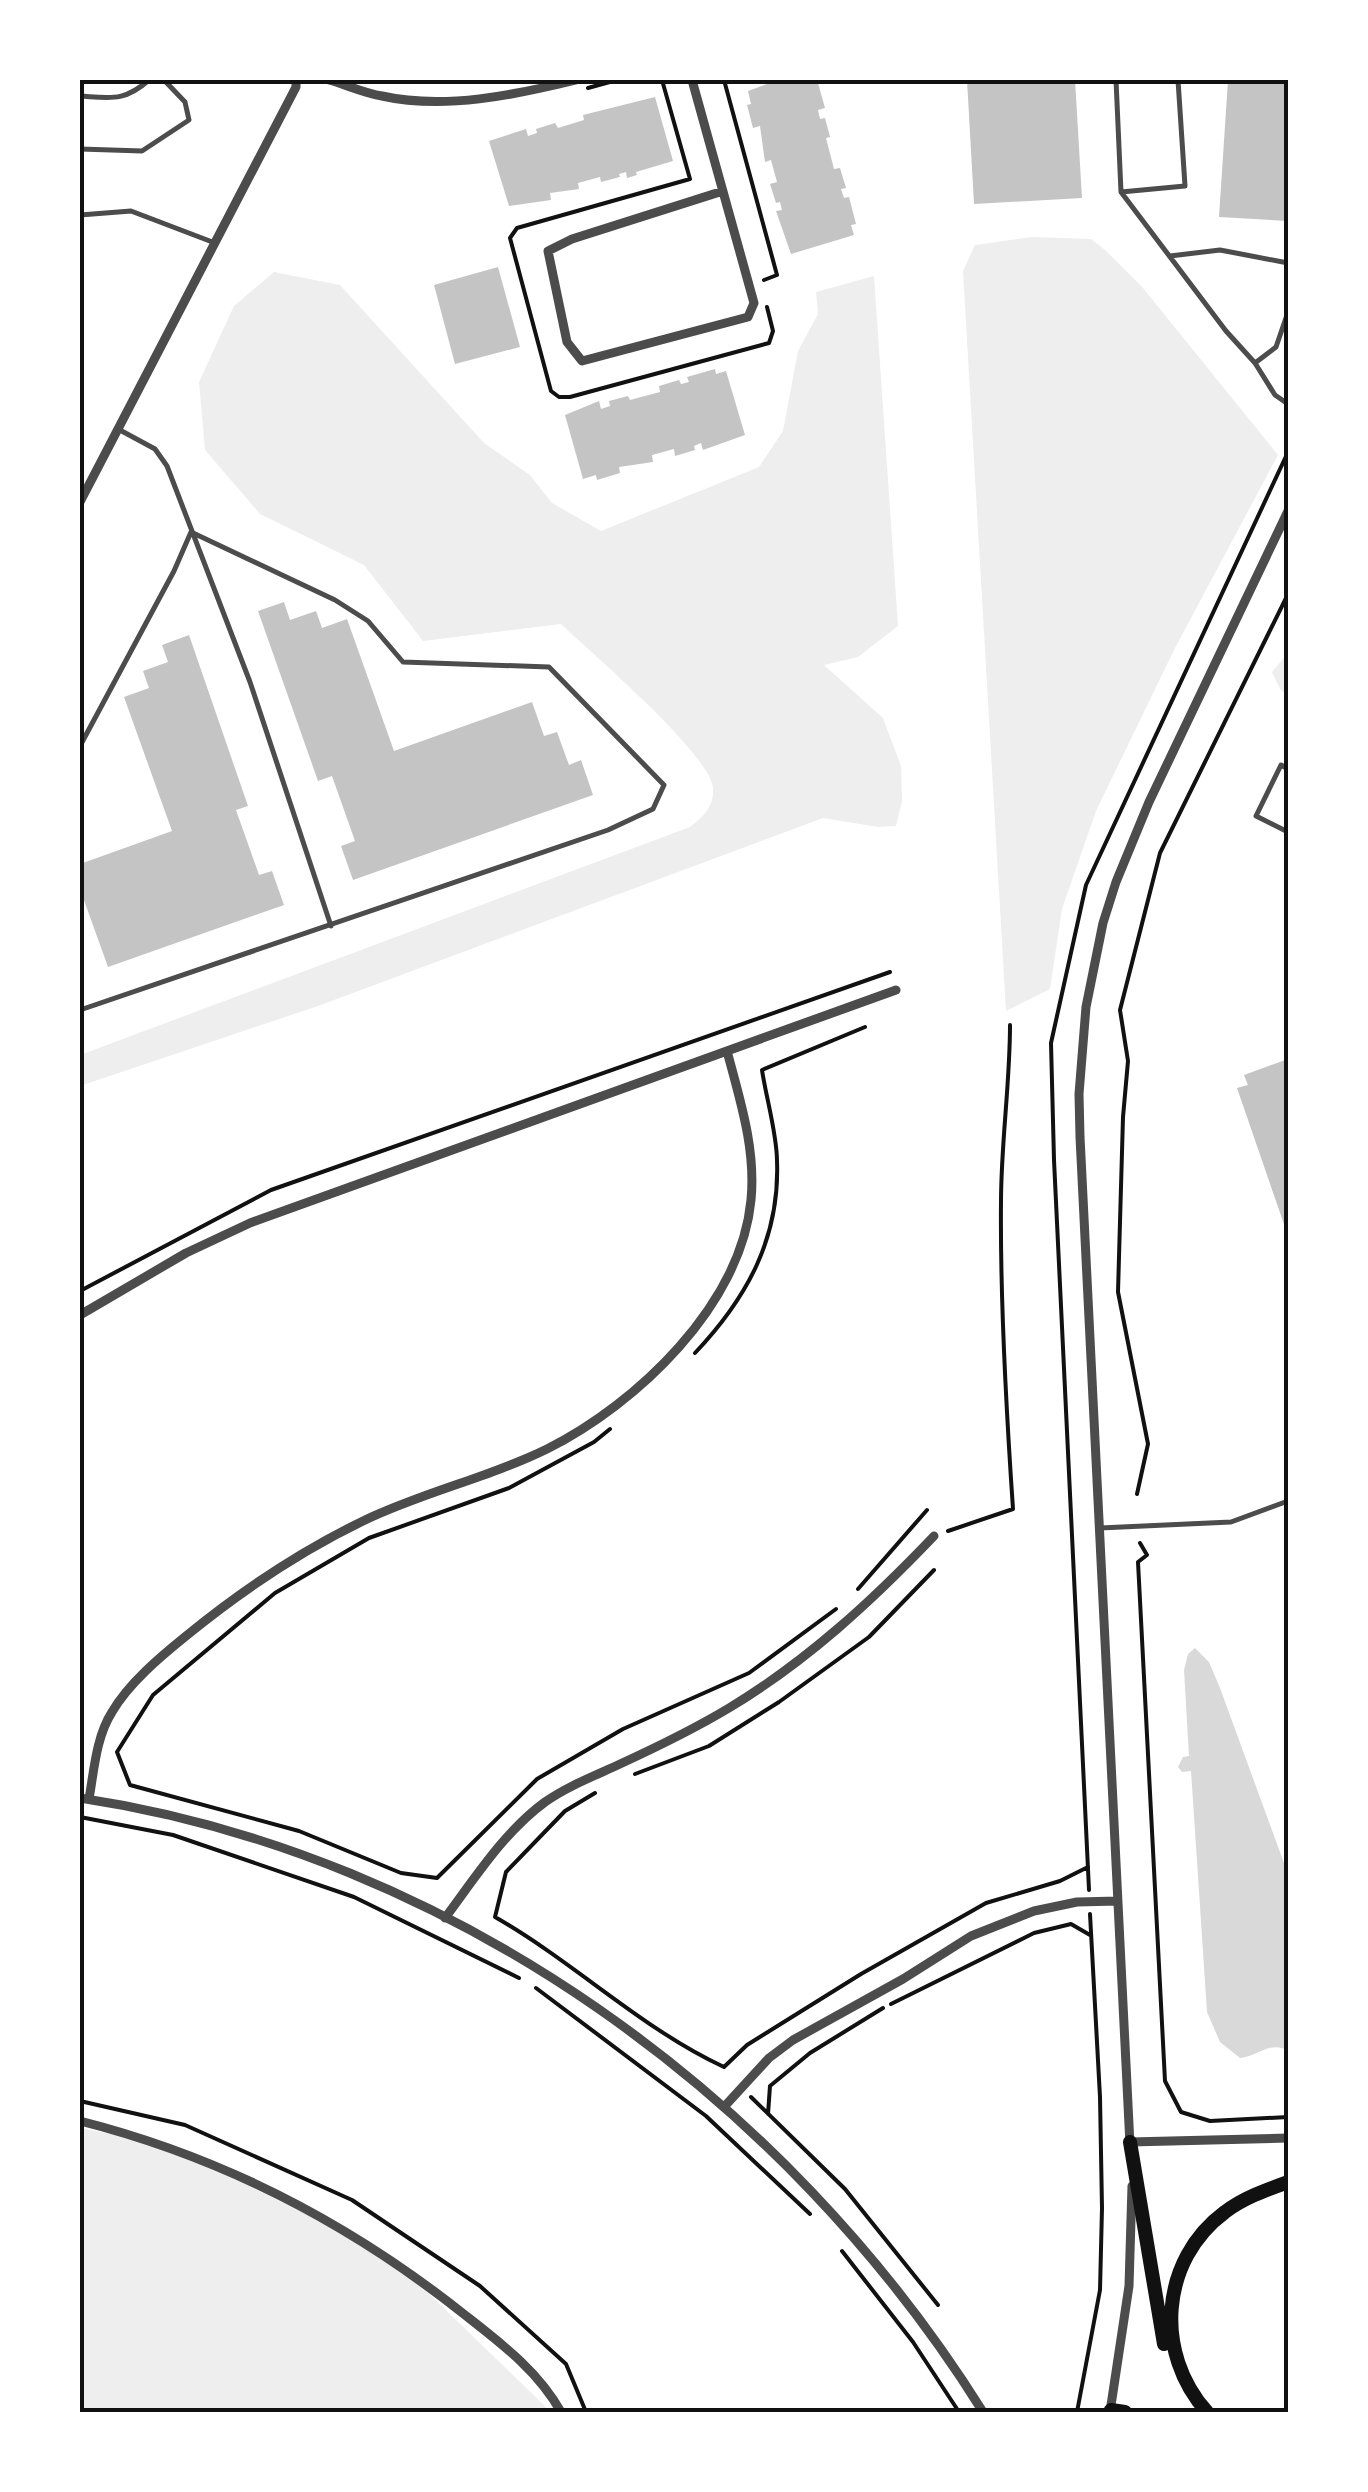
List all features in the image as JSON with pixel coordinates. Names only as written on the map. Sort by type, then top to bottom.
[{"type":"main road","points":[[1130,2142],[1167,2359],[1180,2386],[1205,2412]]},
{"type":"main road","points":[[1205,2412],[1188,2386],[1172,2342],[1171,2304],[1180,2269],[1199,2236],[1218,2217],[1242,2201],[1288,2182]]},
{"type":"street","points":[[80,502],[296,88],[296,80]]},
{"type":"street","points":[[329,80],[384,97],[448,102],[576,80]]},
{"type":"street","points":[[692,80],[754,303],[748,317],[582,362],[567,342],[548,251],[572,238],[723,192]]},
{"type":"street","points":[[1115,2411],[1133,2250],[1079,1094],[1081,1050],[1093,965],[1131,841],[1288,511]]},
{"type":"street","points":[[80,1315],[186,1252],[250,1223],[896,990]]},
{"type":"street","points":[[727,1051],[749,1138],[751,1202],[734,1266],[691,1332],[638,1387],[549,1448],[366,1520],[298,1556],[217,1610],[170,1649],[113,1709],[104,1727],[84,1799],[168,1816],[299,1855],[445,1918],[578,1996],[674,2064],[724,2106],[840,2223],[884,2276],[983,2412]]},
{"type":"street","points":[[445,1918],[505,1840],[545,1803],[576,1783],[675,1738],[778,1676],[882,1590],[934,1536]]},
{"type":"street","points":[[724,2106],[793,2040],[990,1926],[1058,1905],[1118,1900]]},
{"type":"street","points":[[80,2121],[185,2152],[308,2209],[387,2258],[499,2342],[534,2372],[561,2412]]},
{"type":"street","points":[[1130,2142],[1288,2138]]},
{"type":"lane","points":[[80,96],[118,98],[134,93],[149,80]]},
{"type":"lane","points":[[80,149],[142,150],[189,120],[184,102],[164,80]]},
{"type":"lane","points":[[1116,80],[1120,192],[1255,363],[1275,395],[1288,404]]},
{"type":"lane","points":[[1120,192],[1185,186],[1178,80]]},
{"type":"lane","points":[[80,215],[132,211],[215,243]]},
{"type":"lane","points":[[1170,256],[1220,250],[1288,263]]},
{"type":"lane","points":[[1255,363],[1276,347],[1288,312]]},
{"type":"lane","points":[[118,429],[155,449],[161,457],[250,682],[331,926]]},
{"type":"lane","points":[[80,746],[191,532]]},
{"type":"lane","points":[[80,1010],[608,830],[653,809],[664,784],[549,667],[403,662],[368,621],[335,600],[191,532]]},
{"type":"lane","points":[[1288,770],[1281,766],[1256,816],[1288,832]]},
{"type":"lane","points":[[1100,1528],[1230,1522],[1288,1501]]},
{"type":"path","points":[[662,80],[690,179],[517,228],[510,238],[552,391],[559,397],[570,397],[769,343],[774,331],[767,306]]},
{"type":"path","points":[[724,80],[776,275],[762,280],[762,288]]},
{"type":"path","points":[[1137,1494],[1148,1444],[1118,1292],[1122,1117],[1128,1061],[1120,1010],[1160,854],[1288,594]]},
{"type":"path","points":[[80,1291],[271,1190],[890,972]]},
{"type":"path","points":[[934,1536],[1013,1510],[1003,1362],[1001,1198],[1010,1025]]},
{"type":"path","points":[[686,1362],[742,1296],[770,1236],[778,1159],[762,1070],[865,1027]]},
{"type":"path","points":[[622,1419],[594,1442],[509,1488],[368,1538],[275,1593],[153,1695],[117,1752],[130,1785],[299,1831],[400,1873],[438,1878],[537,1779],[624,1729],[749,1673],[848,1600],[927,1510]]},
{"type":"path","points":[[1140,1543],[1147,1555],[1138,1562],[1165,2081],[1181,2112],[1210,2121],[1288,2117]]},
{"type":"path","points":[[625,1778],[709,1746],[779,1702],[868,1637],[934,1570]]},
{"type":"path","points":[[608,1784],[566,1811],[506,1872],[495,1916],[539,1942],[689,2051],[724,2068],[845,2190],[938,2305]]},
{"type":"path","points":[[80,1817],[173,1834],[354,1896],[528,1982],[706,2116],[820,2223]]},
{"type":"path","points":[[724,2068],[748,2045],[861,1974],[986,1903],[1060,1882],[1088,1867]]},
{"type":"path","points":[[768,2114],[770,2086],[810,2053],[888,2005],[1034,1933],[1071,1924],[1090,1936]]},
{"type":"path","points":[[832,2238],[913,2342],[959,2412]]},
{"type":"shaded area","points":[[1032,237],[1091,239],[1105,250],[1143,288],[1278,455],[1175,648],[1096,811],[1062,909],[1050,989],[1006,1011],[963,271],[975,245]]},
{"type":"shaded area","points":[[274,272],[340,285],[484,443],[530,475],[552,503],[601,531],[759,467],[783,431],[798,351],[818,314],[816,292],[874,276],[898,626],[858,657],[824,665],[883,718],[901,766],[902,801],[896,826],[823,818],[318,1006],[80,1086],[80,1055],[690,827],[712,801],[713,789],[707,773],[693,753],[648,704],[561,624],[423,641],[364,565],[260,514],[205,450],[199,382],[234,306]]},
{"type":"shaded area","points":[[1288,653],[1288,697],[1272,672]]},
{"type":"shaded area","points":[[1195,1648],[1209,1662],[1220,1688],[1288,1874],[1288,2050],[1269,2048],[1240,2058],[1220,2042],[1207,2012],[1191,1771],[1182,1772],[1178,1767],[1183,1757],[1189,1756],[1184,1670],[1188,1654]]},
{"type":"shaded area","points":[[80,2128],[159,2143],[386,2252],[551,2412],[80,2412]]},
{"type":"building","points":[[778,80],[818,83],[825,108],[818,110],[820,119],[825,118],[834,169],[840,168],[846,188],[841,189],[844,198],[849,197],[856,224],[851,225],[854,235],[791,254],[776,211],[782,210],[780,202],[776,203],[770,184],[777,182],[771,160],[765,162],[760,126],[753,128],[747,105],[751,104],[748,91]]},
{"type":"building","points":[[967,80],[1075,80],[1082,198],[974,204]]},
{"type":"building","points":[[1228,80],[1288,80],[1288,221],[1219,217]]},
{"type":"building","points":[[655,97],[673,161],[627,178],[626,172],[601,182],[600,177],[578,183],[579,189],[550,193],[551,200],[509,206],[489,141],[526,129],[528,136],[555,123],[558,128],[584,120],[583,115]]},
{"type":"building","points":[[498,267],[520,347],[455,364],[434,285]]},
{"type":"building","points":[[715,369],[716,374],[726,371],[745,435],[703,450],[701,443],[694,446],[695,450],[675,456],[674,449],[652,455],[653,462],[619,467],[620,473],[597,480],[596,475],[583,479],[565,415],[599,401],[601,409],[610,406],[609,401],[660,392],[659,386],[679,380],[681,384],[689,382],[687,377]]},
{"type":"building","points":[[284,602],[290,620],[316,611],[322,628],[347,619],[394,751],[532,702],[544,736],[557,732],[569,765],[581,760],[593,795],[353,880],[341,846],[355,841],[332,776],[318,781],[258,611]]},
{"type":"building","points":[[189,635],[248,806],[236,810],[259,875],[272,871],[284,905],[108,967],[80,889],[80,864],[172,831],[124,697],[149,688],[143,671],[168,662],[162,645]]},
{"type":"building","points":[[1288,1059],[1287,1233],[1237,1088],[1248,1085],[1244,1075]]}]
